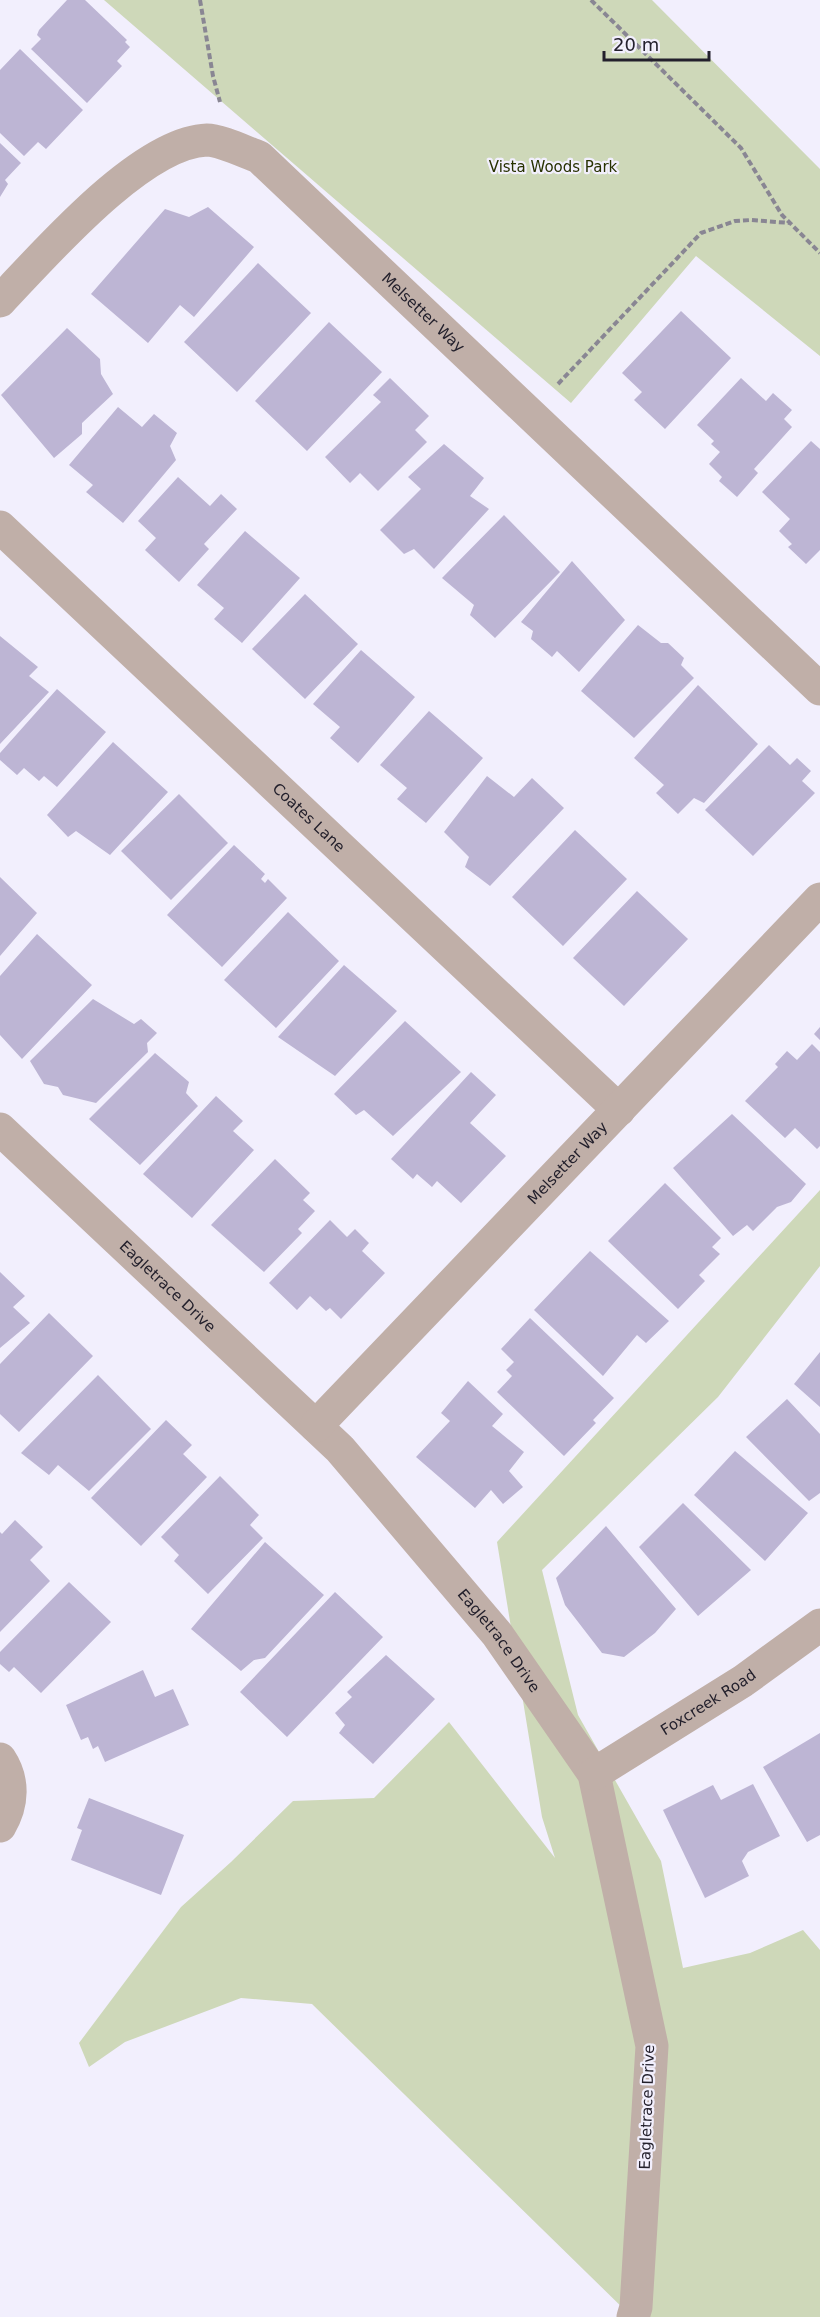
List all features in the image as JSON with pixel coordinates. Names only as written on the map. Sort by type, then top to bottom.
[{"type":"street","name":"Melsetter Way","points":[[0,301],[114,186],[157,158],[190,142],[209,140],[259,157],[820,689]]},
{"type":"street","name":"Coates Lane","points":[[0,527],[619,1110]]},
{"type":"street","name":"Melsetter Way","points":[[316,1426],[820,899]]},
{"type":"street","name":"Eagletrace Drive","points":[[0,1129],[340,1449],[497,1634],[594,1774],[652,2046],[636,2307],[633,2317]]},
{"type":"street","name":"Foxcreek Road","points":[[594,1774],[743,1681],[820,1624]]},
{"type":"street","points":[[0,1758],[8,1772],[11,1794],[6,1815],[0,1826]]},
{"type":"path","points":[[200,0],[213,76],[220,102]]},
{"type":"path","points":[[591,0],[741,148],[782,215],[820,253]]},
{"type":"path","points":[[558,384],[701,234],[743,220],[790,223]]},
{"type":"green space","name":"Vista Woods Park","points":[[104,0],[652,0],[820,169],[820,356],[696,256],[571,403]]},
{"type":"green space","points":[[820,1190],[820,1266],[718,1397],[542,1570],[578,1715],[661,1861],[683,1968],[750,1953],[803,1930],[820,1950],[820,2317],[632,2317],[312,2004],[241,1998],[125,2042],[89,2067],[79,2043],[181,1907],[293,1801],[374,1798],[449,1722],[555,1858],[542,1817],[497,1542]]},
{"type":"building","points":[[67,0],[85,0],[127,40],[125,42],[130,47],[117,61],[122,66],[87,103],[31,49],[41,39],[37,35],[39,30]]},
{"type":"building","points":[[20,49],[83,110],[46,149],[38,142],[24,156],[0,133],[0,70]]},
{"type":"building","points":[[0,143],[21,163],[5,180],[8,184],[0,197]]},
{"type":"building","points":[[208,207],[254,247],[194,317],[180,305],[148,343],[91,294],[165,209],[189,217]]},
{"type":"building","points":[[258,263],[311,313],[237,392],[184,342]]},
{"type":"building","points":[[681,311],[731,358],[665,429],[634,400],[642,392],[622,373]]},
{"type":"building","points":[[329,322],[382,372],[307,451],[255,401]]},
{"type":"building","points":[[67,328],[100,359],[101,374],[113,394],[82,423],[82,434],[54,458],[1,395]]},
{"type":"building","points":[[390,378],[429,416],[415,430],[427,442],[378,491],[360,473],[350,483],[325,457],[381,402],[373,395]]},
{"type":"building","points":[[741,378],[766,401],[773,393],[792,410],[784,419],[792,427],[754,469],[758,473],[737,497],[719,481],[722,477],[709,464],[720,452],[711,444],[714,441],[697,425]]},
{"type":"building","points":[[118,407],[142,427],[154,414],[177,433],[170,446],[176,460],[123,523],[86,492],[93,485],[69,465]]},
{"type":"building","points":[[811,441],[820,449],[820,550],[806,564],[788,547],[792,544],[779,531],[790,519],[762,492]]},
{"type":"building","points":[[444,444],[484,478],[470,496],[489,509],[434,569],[414,549],[404,554],[380,530],[421,489],[408,477]]},
{"type":"building","points":[[178,477],[210,506],[221,494],[237,509],[204,544],[209,549],[179,582],[145,550],[156,538],[138,521]]},
{"type":"building","points":[[504,515],[560,572],[495,638],[470,615],[474,605],[442,578]]},
{"type":"building","points":[[245,531],[300,578],[242,643],[214,619],[224,608],[197,585]]},
{"type":"building","points":[[572,561],[625,620],[579,672],[557,651],[552,657],[531,639],[533,631],[521,622]]},
{"type":"building","points":[[305,594],[358,644],[305,699],[252,649]]},
{"type":"building","points":[[638,625],[661,643],[668,643],[684,658],[681,665],[694,678],[634,738],[581,691]]},
{"type":"building","points":[[0,636],[38,667],[29,676],[49,692],[0,744]]},
{"type":"building","points":[[361,650],[415,697],[358,763],[330,738],[340,727],[313,704]]},
{"type":"building","points":[[698,685],[758,744],[704,803],[694,798],[678,814],[656,793],[664,785],[634,758]]},
{"type":"building","points":[[57,689],[106,732],[57,787],[44,776],[39,781],[24,768],[17,775],[0,760],[0,753]]},
{"type":"building","points":[[429,711],[483,758],[426,823],[397,799],[407,788],[380,765]]},
{"type":"building","points":[[113,742],[168,792],[110,855],[76,831],[68,837],[47,815]]},
{"type":"building","points":[[769,745],[790,765],[797,758],[811,771],[802,781],[815,793],[753,856],[705,810]]},
{"type":"building","points":[[487,776],[514,797],[532,778],[564,808],[490,886],[465,867],[469,857],[444,832]]},
{"type":"building","points":[[179,794],[228,843],[171,900],[121,851]]},
{"type":"building","points":[[575,830],[627,879],[563,946],[512,897]]},
{"type":"building","points":[[234,845],[265,874],[261,879],[265,883],[268,879],[287,898],[222,967],[167,915]]},
{"type":"building","points":[[0,877],[37,913],[0,956]]},
{"type":"building","points":[[637,891],[688,939],[624,1006],[573,958]]},
{"type":"building","points":[[288,912],[339,961],[276,1028],[224,980]]},
{"type":"building","points":[[37,934],[92,985],[22,1059],[0,1035],[0,976]]},
{"type":"building","points":[[344,965],[397,1011],[335,1076],[278,1037]]},
{"type":"building","points":[[93,999],[134,1024],[141,1019],[157,1033],[147,1043],[148,1052],[96,1103],[63,1095],[58,1087],[44,1084],[30,1061]]},
{"type":"building","points":[[405,1021],[461,1072],[393,1136],[364,1110],[356,1115],[334,1094]]},
{"type":"building","points":[[820,1027],[820,1040],[814,1034]]},
{"type":"building","points":[[812,1044],[820,1052],[820,1146],[817,1149],[795,1128],[785,1138],[745,1101],[778,1067],[775,1064],[787,1051],[797,1060]]},
{"type":"building","points":[[155,1053],[189,1082],[186,1093],[198,1106],[140,1165],[89,1119]]},
{"type":"building","points":[[471,1072],[496,1095],[470,1123],[506,1156],[461,1203],[437,1181],[432,1187],[417,1174],[413,1179],[391,1159]]},
{"type":"building","points":[[216,1096],[243,1121],[233,1131],[254,1150],[192,1218],[143,1174]]},
{"type":"building","points":[[732,1114],[806,1184],[791,1202],[777,1207],[753,1231],[747,1225],[733,1236],[673,1168]]},
{"type":"building","points":[[275,1159],[310,1193],[303,1200],[315,1211],[298,1229],[302,1233],[264,1272],[211,1225]]},
{"type":"building","points":[[665,1183],[721,1238],[712,1247],[720,1254],[699,1275],[705,1281],[678,1309],[608,1241]]},
{"type":"building","points":[[330,1220],[347,1237],[355,1229],[369,1243],[362,1251],[385,1273],[341,1319],[330,1308],[326,1311],[310,1296],[297,1310],[269,1283]]},
{"type":"building","points":[[590,1251],[669,1321],[646,1343],[637,1335],[603,1376],[534,1310]]},
{"type":"building","points":[[0,1272],[25,1296],[13,1307],[30,1323],[0,1348]]},
{"type":"building","points":[[49,1313],[93,1356],[19,1432],[0,1414],[0,1364]]},
{"type":"building","points":[[530,1318],[614,1398],[593,1420],[596,1423],[564,1456],[497,1392],[512,1376],[506,1370],[514,1362],[501,1349]]},
{"type":"building","points":[[820,1352],[820,1407],[794,1384]]},
{"type":"building","points":[[98,1375],[151,1429],[89,1491],[58,1465],[49,1475],[21,1453]]},
{"type":"building","points":[[468,1381],[503,1414],[492,1426],[524,1452],[509,1471],[523,1487],[503,1504],[491,1490],[475,1508],[416,1457],[450,1421],[441,1413]]},
{"type":"building","points":[[787,1399],[820,1434],[820,1493],[809,1501],[746,1437]]},
{"type":"building","points":[[166,1420],[192,1445],[183,1454],[207,1477],[141,1546],[91,1498]]},
{"type":"building","points":[[735,1451],[808,1513],[765,1561],[694,1495]]},
{"type":"building","points":[[220,1476],[259,1515],[250,1525],[263,1538],[208,1594],[174,1561],[179,1555],[161,1537]]},
{"type":"building","points":[[683,1503],[751,1570],[698,1616],[639,1547]]},
{"type":"building","points":[[15,1520],[43,1547],[30,1560],[50,1581],[0,1632],[0,1532],[2,1534]]},
{"type":"building","points":[[606,1526],[676,1609],[655,1633],[624,1657],[602,1653],[565,1605],[556,1578]]},
{"type":"building","points":[[265,1542],[324,1595],[265,1658],[254,1660],[241,1671],[191,1629]]},
{"type":"building","points":[[69,1582],[111,1622],[41,1693],[14,1667],[9,1672],[0,1664],[0,1652]]},
{"type":"building","points":[[335,1592],[383,1637],[287,1737],[240,1692]]},
{"type":"building","points":[[386,1655],[435,1699],[373,1764],[339,1733],[345,1725],[335,1713],[352,1697],[347,1692]]},
{"type":"building","points":[[143,1670],[155,1697],[173,1689],[189,1725],[105,1762],[98,1746],[93,1749],[88,1737],[81,1740],[66,1705]]},
{"type":"building","points":[[820,1733],[820,1835],[807,1842],[763,1767]]},
{"type":"building","points":[[753,1784],[780,1836],[748,1852],[742,1861],[749,1876],[705,1898],[663,1810],[713,1785],[721,1800]]},
{"type":"building","points":[[89,1798],[184,1835],[161,1895],[71,1860],[82,1830],[77,1828]]}]
